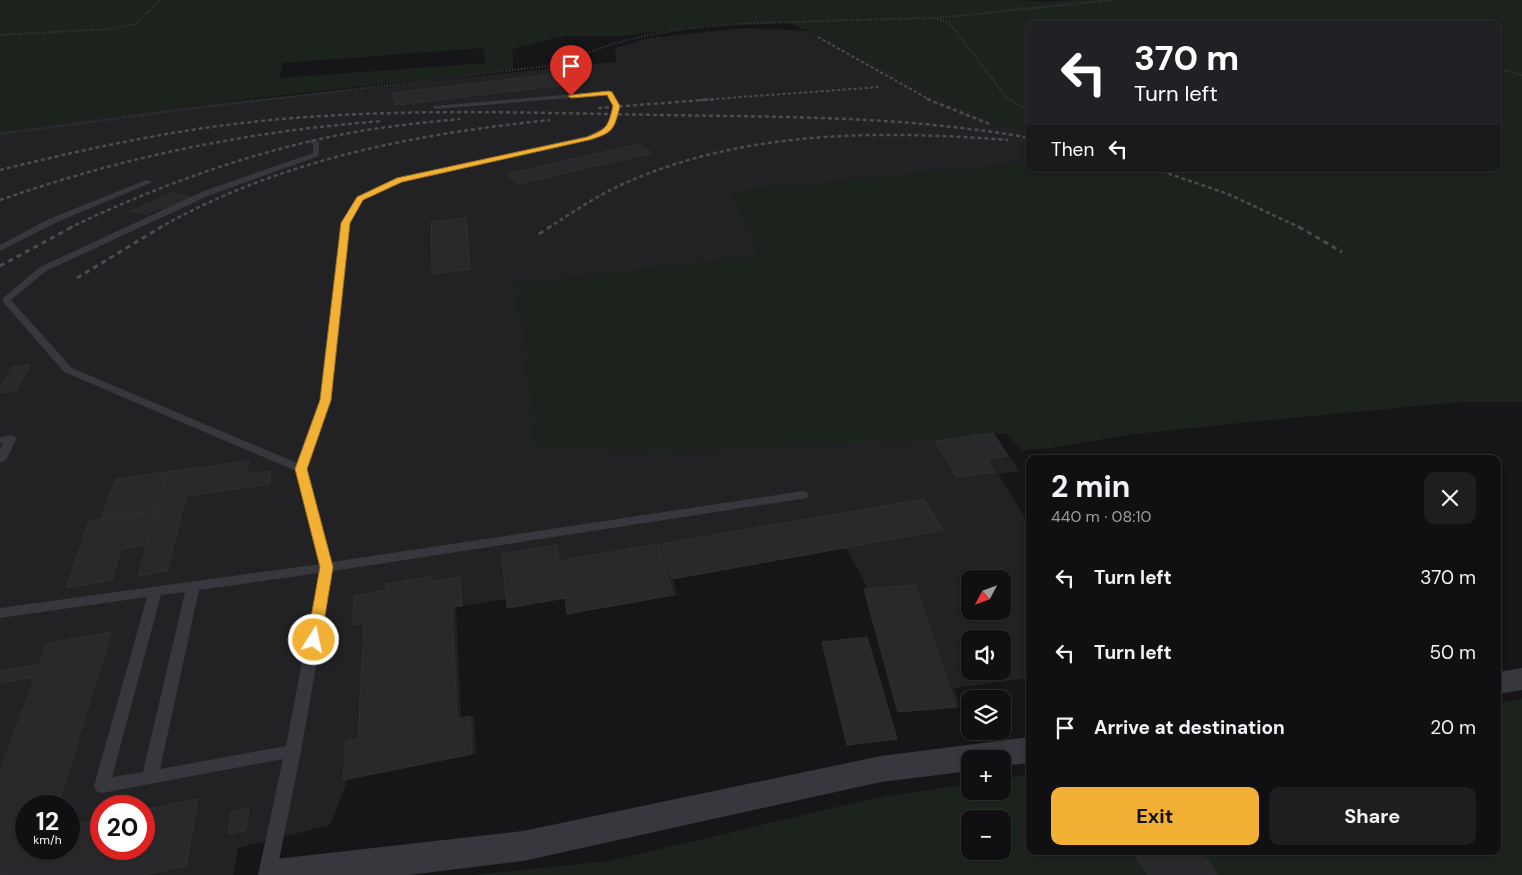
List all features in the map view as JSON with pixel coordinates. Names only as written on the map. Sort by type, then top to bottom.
[{"type":"street","points":[[1501,682],[1522,679]]},
{"type":"street","points":[[276,875],[523,846],[881,769],[1026,751]]},
{"type":"lane","points":[[267,875],[293,751],[327,567],[301,469],[325,400],[346,223],[360,198],[400,180],[589,138],[603,133],[612,126],[616,106],[609,93],[436,107]]},
{"type":"lane","points":[[301,469],[68,370],[3,300],[43,270],[207,193],[316,154],[316,143],[312,141]]},
{"type":"lane","points":[[0,248],[52,221],[148,182]]},
{"type":"lane","points":[[0,440],[11,438],[0,460]]},
{"type":"lane","points":[[0,612],[327,567],[803,495]]},
{"type":"lane","points":[[150,778],[193,586]]},
{"type":"lane","points":[[154,591],[102,786],[293,751]]},
{"type":"path","points":[[0,35],[110,29],[134,24],[161,0]]},
{"type":"path","points":[[0,134],[180,110],[588,61],[587,53],[618,40],[666,31],[745,23],[934,18],[1112,0]]},
{"type":"path","points":[[934,18],[950,22],[1006,96],[1026,109]]},
{"type":"path","points":[[1501,70],[1522,75]]},
{"type":"shaded area","points":[[0,0],[1011,0],[1048,2],[1073,0],[1522,0],[1522,402],[1460,402],[1270,420],[1135,434],[1050,448],[1022,450],[1006,433],[941,440],[661,451],[536,446],[516,284],[759,256],[733,192],[1026,162],[1026,172],[1501,172],[1501,20],[1026,20],[1026,131],[998,125],[809,31],[788,23],[712,25],[622,36],[564,36],[512,49],[514,69],[178,107],[0,131]],"holes":[[[483,48],[486,63],[279,78],[283,63]]]},
{"type":"shaded area","points":[[746,28],[809,31],[998,125],[1026,131],[1026,162],[733,192],[759,256],[517,284],[875,442],[941,440],[994,434],[1019,471],[998,474],[1026,520],[1026,679],[954,688],[960,707],[907,711],[868,589],[846,548],[673,579],[677,595],[571,613],[568,598],[511,608],[510,598],[456,607],[461,718],[474,716],[476,753],[348,779],[330,825],[238,848],[233,875],[0,875],[0,130],[178,107],[616,62],[615,48],[649,38]]},
{"type":"shaded area","points":[[1522,699],[1522,875],[474,875],[609,861],[880,797],[961,785],[961,800],[1011,800],[1011,778],[1026,775],[1026,855],[1501,855],[1501,702]]},
{"type":"building","points":[[564,73],[572,84],[396,105],[392,93]]},
{"type":"building","points":[[639,144],[652,153],[518,184],[507,174]]},
{"type":"building","points":[[171,193],[195,198],[170,211],[157,208],[145,214],[132,211]]},
{"type":"building","points":[[466,218],[470,269],[432,274],[431,222]]},
{"type":"building","points":[[30,365],[16,391],[0,393],[0,388],[12,367]]},
{"type":"building","points":[[993,433],[1008,456],[987,459],[995,472],[957,477],[935,441]]},
{"type":"building","points":[[249,461],[246,474],[271,471],[269,484],[186,496],[167,571],[138,576],[167,472]]},
{"type":"building","points":[[167,472],[156,511],[101,519],[116,479]]},
{"type":"building","points":[[924,499],[943,530],[672,579],[662,544]]},
{"type":"building","points":[[156,511],[147,545],[121,549],[112,580],[66,588],[89,521]]},
{"type":"building","points":[[659,544],[673,595],[567,614],[565,598],[507,608],[502,554],[557,545],[559,561]]},
{"type":"building","points":[[431,577],[431,582],[460,577],[462,606],[452,607],[457,719],[470,716],[472,754],[343,780],[346,741],[358,739],[364,623],[353,625],[354,596],[386,590],[386,584]]},
{"type":"building","points":[[915,585],[956,707],[898,712],[864,589]]},
{"type":"building","points":[[111,632],[61,795],[15,795],[15,860],[80,860],[80,824],[90,821],[90,860],[155,860],[155,808],[198,799],[186,866],[143,875],[0,875],[0,771],[35,677],[0,683],[0,671],[40,664],[46,644]]},
{"type":"building","points":[[867,637],[897,739],[847,745],[822,642]]},
{"type":"building","points":[[249,808],[246,830],[228,834],[231,812]]},
{"type":"building","points":[[1136,855],[1204,855],[1217,875],[1148,875]]},
{"type":"railway","points":[[818,37],[930,100]]},
{"type":"railway","points":[[700,100],[880,87]]},
{"type":"railway","points":[[598,108],[717,99]]},
{"type":"railway","points":[[927,99],[992,125]]},
{"type":"railway","points":[[0,170],[70,153],[211,127],[282,119],[377,113],[519,112],[846,119],[938,125],[1026,137]]},
{"type":"railway","points":[[69,228],[134,199],[201,173],[269,152],[354,132],[460,119]]},
{"type":"railway","points":[[159,228],[205,204],[252,184],[348,154],[448,133],[550,120]]},
{"type":"railway","points":[[0,200],[94,170],[189,148],[285,131],[383,121]]},
{"type":"railway","points":[[548,228],[594,199],[623,184],[669,166],[716,153],[812,138],[861,135],[910,135],[1008,140]]},
{"type":"railway","points":[[1164,172],[1228,194],[1300,227]]},
{"type":"railway","points":[[0,266],[72,227]]},
{"type":"railway","points":[[77,278],[161,227]]},
{"type":"railway","points":[[539,234],[550,227]]},
{"type":"railway","points":[[1300,227],[1342,252]]},
{"type":"route","points":[[314,640],[327,567],[301,469],[325,400],[346,223],[360,198],[400,180],[589,138],[603,133],[612,126],[616,106],[609,93],[571,96]]}]
